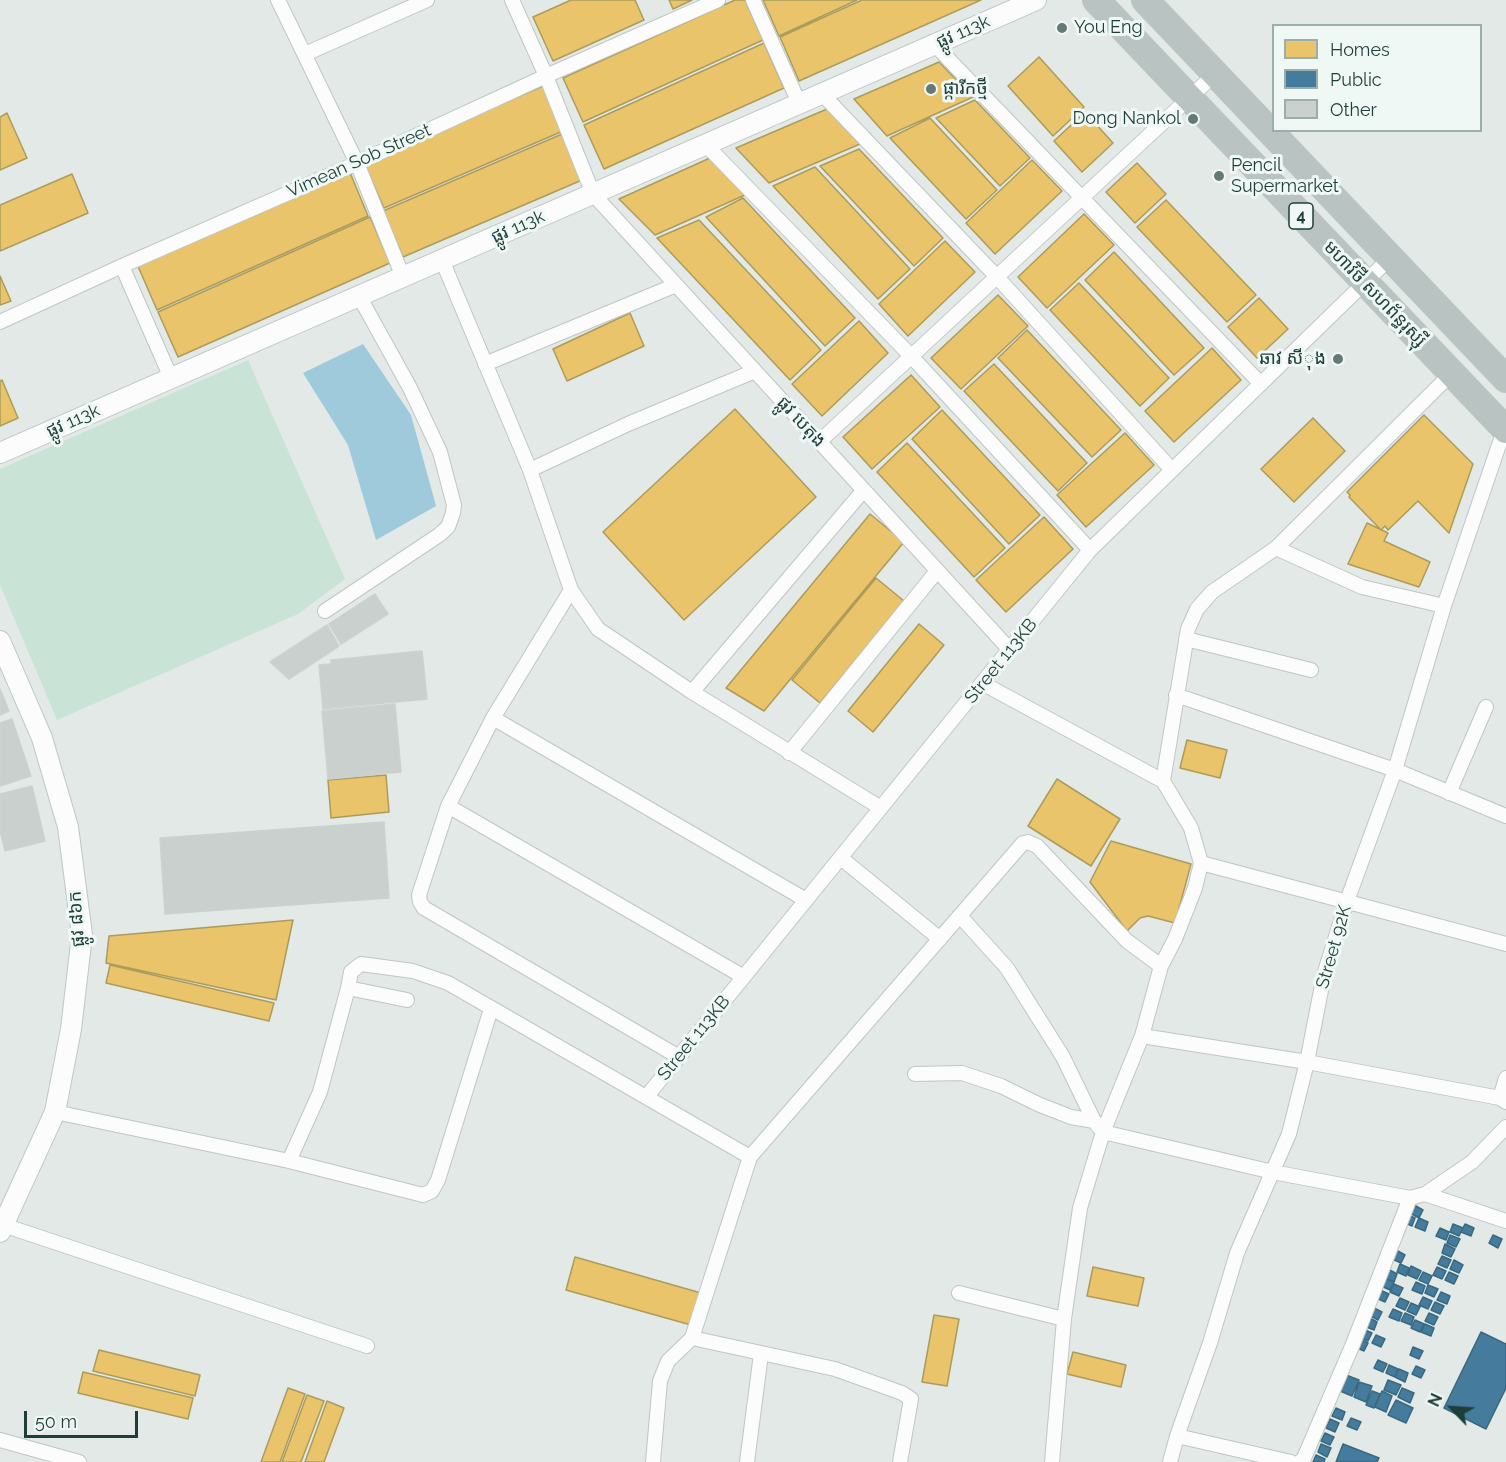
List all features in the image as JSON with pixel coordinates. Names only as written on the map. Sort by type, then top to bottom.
[{"type":"highway","name":"មហាវិថី សហព័ន្ធរុស្ស៊ី","points":[[1096,0],[1506,432]]},
{"type":"highway","name":"មហាវិថី សហព័ន្ធរុស្ស៊ី","points":[[1145,0],[1506,379]]},
{"type":"street","points":[[278,0],[357,163],[403,277]]},
{"type":"street","points":[[305,54],[428,0]]},
{"type":"street","points":[[512,0],[546,75],[593,194]]},
{"type":"street","name":"Vimean Sob Street","points":[[0,322],[357,163],[546,75],[718,0]]},
{"type":"street","points":[[753,0],[799,103]]},
{"type":"street","name":"ផ្លូវ 113k","points":[[0,453],[1036,0]]},
{"type":"street","points":[[935,45],[1261,384]]},
{"type":"street","points":[[819,442],[1215,74]]},
{"type":"street","points":[[822,94],[997,277],[1172,470]]},
{"type":"street","points":[[706,145],[911,356],[1090,550]]},
{"type":"street","name":"ផ្លូវ បេតុង","points":[[593,194],[1010,650]]},
{"type":"street","name":"Street 113KB","points":[[647,1096],[1090,550],[1390,258]]},
{"type":"street","points":[[442,260],[530,470],[571,590],[598,629],[692,692],[881,808]]},
{"type":"street","points":[[122,266],[171,378]]},
{"type":"street","points":[[485,364],[675,285]]},
{"type":"street","points":[[325,611],[439,535],[448,527],[454,505],[440,453],[410,388],[359,296]]},
{"type":"street","points":[[530,470],[628,424],[754,371]]},
{"type":"street","points":[[1163,781],[1186,639],[1197,609],[1212,592],[1276,548],[1451,374]]},
{"type":"street","name":"Street 92K","points":[[1170,1462],[1237,1253],[1289,1134],[1307,1062],[1324,975],[1347,901],[1395,770],[1444,606],[1501,439],[1506,432]]},
{"type":"street","points":[[692,692],[864,490]]},
{"type":"street","points":[[1276,548],[1362,587],[1444,606]]},
{"type":"street","points":[[789,753],[938,571]]},
{"type":"street","points":[[571,590],[493,718],[448,806],[419,895],[420,902],[424,908],[679,1057]]},
{"type":"street","points":[[1186,639],[1311,669]]},
{"type":"street","name":"ផ្លូវ ៨៦ក","points":[[0,641],[42,738],[68,827],[82,935],[71,1029],[55,1112],[2,1228]]},
{"type":"street","points":[[982,684],[1163,781],[1191,828],[1201,863],[1195,888],[1175,939],[1161,966],[1142,1036],[1099,1127],[1080,1208],[1064,1319],[1052,1462]]},
{"type":"street","points":[[1176,695],[1395,770],[1506,816]]},
{"type":"street","points":[[1449,793],[1486,707]]},
{"type":"street","points":[[493,718],[806,900]]},
{"type":"street","points":[[448,806],[744,977]]},
{"type":"street","points":[[653,1462],[660,1382],[668,1361],[692,1338],[750,1157],[1023,843],[1028,842],[1037,846],[1127,942],[1161,966]]},
{"type":"street","points":[[841,858],[940,939]]},
{"type":"street","points":[[1201,863],[1506,944]]},
{"type":"street","points":[[960,916],[1008,968],[1063,1057],[1099,1127]]},
{"type":"street","points":[[289,1161],[320,1092],[351,972],[361,964],[413,971],[448,983],[750,1157]]},
{"type":"street","points":[[348,988],[407,1000]]},
{"type":"street","points":[[55,1112],[289,1161],[423,1196],[432,1191],[438,1180],[491,1009]]},
{"type":"street","points":[[1142,1036],[1307,1062],[1503,1100],[1506,1078]]},
{"type":"street","points":[[915,1074],[962,1073],[1001,1086],[1040,1105],[1099,1127],[1273,1173],[1410,1198],[1425,1194],[1473,1162],[1506,1127]]},
{"type":"street","points":[[1425,1194],[1506,1221]]},
{"type":"street","points":[[1300,1462],[1304,1458],[1353,1344],[1410,1198]]},
{"type":"street","points":[[2,1228],[367,1346]]},
{"type":"street","points":[[959,1293],[1064,1319]]},
{"type":"street","points":[[692,1338],[835,1370],[902,1392],[911,1399],[900,1462]]},
{"type":"street","points":[[747,1462],[761,1354]]},
{"type":"street","points":[[1177,1436],[1292,1462]]},
{"type":"street","points":[[0,1440],[79,1462]]},
{"type":"green space","points":[[248,360],[345,579],[298,614],[57,720],[0,585],[0,469]]},
{"type":"water","points":[[363,344],[411,415],[436,506],[376,540],[348,445],[303,373]]},
{"type":"building: Homes","points":[[571,0],[635,0],[644,20],[553,61],[533,17]]},
{"type":"building: Homes","points":[[669,0],[692,0],[673,9]]},
{"type":"building: Homes","points":[[735,0],[745,0],[763,40],[583,122],[563,78]]},
{"type":"building: Homes","points":[[763,0],[857,0],[779,36]]},
{"type":"building: Homes","points":[[862,0],[981,0],[799,81],[780,37]]},
{"type":"building: Homes","points":[[764,43],[784,88],[604,169],[584,125]]},
{"type":"building: Homes","points":[[1039,57],[1084,107],[1053,136],[1008,86]]},
{"type":"building: Homes","points":[[939,62],[973,97],[887,136],[854,99]]},
{"type":"building: Homes","points":[[543,86],[563,131],[384,208],[364,163]]},
{"type":"building: Homes","points":[[975,100],[1030,158],[1000,186],[936,118]]},
{"type":"building: Homes","points":[[827,109],[860,144],[769,183],[736,148]]},
{"type":"building: Homes","points":[[1085,112],[1113,143],[1082,172],[1054,141]]},
{"type":"building: Homes","points":[[7,113],[27,158],[0,170],[0,117]]},
{"type":"building: Homes","points":[[930,118],[997,190],[966,219],[890,138]]},
{"type":"building: Homes","points":[[562,134],[582,180],[403,257],[383,211]]},
{"type":"building: Homes","points":[[859,149],[943,238],[914,266],[820,166]]},
{"type":"building: Homes","points":[[710,158],[745,195],[655,235],[619,199]]},
{"type":"building: Homes","points":[[1032,160],[1062,191],[995,254],[966,223]]},
{"type":"building: Homes","points":[[1137,163],[1166,194],[1135,223],[1106,192]]},
{"type":"building: Homes","points":[[815,167],[910,269],[878,299],[773,186]]},
{"type":"building: Homes","points":[[349,170],[368,216],[157,310],[137,264]]},
{"type":"building: Homes","points":[[72,174],[88,213],[0,251],[0,205]]},
{"type":"building: Homes","points":[[743,198],[855,318],[825,346],[706,217]]},
{"type":"building: Homes","points":[[1166,200],[1256,295],[1227,322],[1137,227]]},
{"type":"building: Homes","points":[[1084,214],[1114,245],[1047,308],[1018,277]]},
{"type":"building: Homes","points":[[370,217],[390,263],[178,357],[158,312]]},
{"type":"building: Homes","points":[[699,220],[821,350],[790,380],[657,238]]},
{"type":"building: Homes","points":[[945,241],[975,272],[908,336],[879,304]]},
{"type":"building: Homes","points":[[1114,252],[1204,348],[1174,375],[1085,280]]},
{"type":"building: Homes","points":[[0,276],[11,301],[0,305]]},
{"type":"building: Homes","points":[[1079,283],[1169,378],[1140,406],[1050,310]]},
{"type":"building: Homes","points":[[998,295],[1028,326],[961,389],[931,358]]},
{"type":"building: Homes","points":[[1259,298],[1288,329],[1257,358],[1228,327]]},
{"type":"building: Homes","points":[[630,313],[644,346],[567,381],[553,349]]},
{"type":"building: Homes","points":[[859,321],[888,353],[822,416],[792,384]]},
{"type":"building: Homes","points":[[1027,330],[1121,430],[1092,457],[998,358]]},
{"type":"building: Homes","points":[[1212,348],[1241,380],[1174,442],[1145,411]]},
{"type":"building: Homes","points":[[994,364],[1087,463],[1058,491],[964,391]]},
{"type":"building: Homes","points":[[911,375],[940,407],[872,469],[843,437]]},
{"type":"building: Homes","points":[[2,380],[18,418],[0,426],[0,381]]},
{"type":"building: Homes","points":[[735,409],[816,497],[684,620],[603,532]]},
{"type":"building: Homes","points":[[942,410],[1040,515],[1009,544],[912,439]]},
{"type":"building: Homes","points":[[1424,415],[1473,464],[1449,533],[1418,501],[1388,530],[1385,526],[1381,530],[1349,497],[1347,492]]},
{"type":"building: Homes","points":[[1313,418],[1345,451],[1294,502],[1261,469]]},
{"type":"building: Homes","points":[[1125,433],[1154,465],[1086,527],[1057,495]]},
{"type":"building: Homes","points":[[907,443],[1005,548],[974,577],[877,472]]},
{"type":"building: Homes","points":[[870,514],[904,542],[764,711],[726,688]]},
{"type":"building: Homes","points":[[1044,517],[1073,549],[1006,612],[976,580]]},
{"type":"building: Homes","points":[[1367,523],[1388,533],[1384,541],[1430,562],[1419,587],[1348,564]]},
{"type":"building: Homes","points":[[876,578],[904,601],[820,703],[792,680]]},
{"type":"building: Homes","points":[[919,624],[944,645],[873,732],[848,711]]},
{"type":"building: Homes","points":[[1187,740],[1227,750],[1220,778],[1180,768]]},
{"type":"building: Homes","points":[[386,775],[389,812],[331,818],[328,780]]},
{"type":"building: Homes","points":[[1057,779],[1120,819],[1091,866],[1028,826]]},
{"type":"building: Homes","points":[[1111,841],[1191,864],[1175,923],[1148,916],[1140,918],[1127,931],[1090,882]]},
{"type":"building: Homes","points":[[293,920],[276,1000],[106,963],[109,936]]},
{"type":"building: Homes","points":[[110,965],[274,1003],[269,1021],[106,983]]},
{"type":"building: Homes","points":[[575,1257],[701,1293],[691,1325],[566,1290]]},
{"type":"building: Homes","points":[[1093,1267],[1144,1278],[1138,1306],[1087,1296]]},
{"type":"building: Homes","points":[[934,1315],[959,1319],[947,1386],[922,1382]]},
{"type":"building: Homes","points":[[99,1350],[200,1375],[195,1396],[93,1371]]},
{"type":"building: Homes","points":[[1073,1352],[1126,1365],[1121,1387],[1067,1374]]},
{"type":"building: Homes","points":[[83,1372],[193,1398],[188,1419],[78,1393]]},
{"type":"building: Homes","points":[[288,1388],[305,1394],[280,1462],[261,1462]]},
{"type":"building: Homes","points":[[307,1395],[324,1401],[301,1462],[282,1462]]},
{"type":"building: Homes","points":[[327,1401],[344,1408],[324,1462],[305,1462]]},
{"type":"building: Public","points":[[1414,1205],[1423,1210],[1419,1218],[1410,1213]]},
{"type":"building: Public","points":[[1406,1214],[1415,1218],[1412,1226],[1403,1222]]},
{"type":"building: Public","points":[[1419,1218],[1428,1222],[1425,1231],[1415,1227]]},
{"type":"building: Public","points":[[1453,1224],[1463,1228],[1459,1236],[1450,1232]]},
{"type":"building: Public","points":[[1465,1224],[1474,1228],[1471,1236],[1461,1232]]},
{"type":"building: Public","points":[[1440,1228],[1449,1232],[1446,1240],[1436,1236]]},
{"type":"building: Public","points":[[1450,1235],[1460,1239],[1456,1247],[1447,1243]]},
{"type":"building: Public","points":[[1493,1235],[1502,1239],[1498,1248],[1489,1243]]},
{"type":"building: Public","points":[[1445,1244],[1455,1249],[1451,1257],[1442,1253]]},
{"type":"building: Public","points":[[1396,1250],[1405,1255],[1401,1263],[1392,1259]]},
{"type":"building: Public","points":[[1442,1256],[1451,1260],[1447,1268],[1438,1264]]},
{"type":"building: Public","points":[[1454,1260],[1463,1265],[1459,1273],[1450,1269]]},
{"type":"building: Public","points":[[1400,1264],[1409,1268],[1406,1276],[1397,1272]]},
{"type":"building: Public","points":[[1411,1266],[1421,1271],[1417,1279],[1408,1275]]},
{"type":"building: Public","points":[[1437,1267],[1446,1271],[1442,1279],[1433,1275]]},
{"type":"building: Public","points":[[1388,1269],[1397,1274],[1394,1282],[1384,1278]]},
{"type":"building: Public","points":[[1423,1272],[1432,1276],[1428,1284],[1419,1280]]},
{"type":"building: Public","points":[[1449,1272],[1458,1276],[1454,1284],[1445,1280]]},
{"type":"building: Public","points":[[1384,1278],[1394,1282],[1390,1290],[1381,1286]]},
{"type":"building: Public","points":[[1416,1282],[1425,1286],[1422,1294],[1412,1290]]},
{"type":"building: Public","points":[[1394,1284],[1403,1288],[1399,1296],[1390,1292]]},
{"type":"building: Public","points":[[1428,1285],[1438,1289],[1434,1297],[1425,1293]]},
{"type":"building: Public","points":[[1380,1290],[1389,1294],[1385,1302],[1376,1298]]},
{"type":"building: Public","points":[[1441,1292],[1450,1296],[1447,1304],[1437,1300]]},
{"type":"building: Public","points":[[1423,1297],[1432,1301],[1428,1309],[1419,1305]]},
{"type":"building: Public","points":[[1400,1298],[1409,1302],[1405,1310],[1396,1306]]},
{"type":"building: Public","points":[[1435,1302],[1444,1306],[1440,1314],[1431,1310]]},
{"type":"building: Public","points":[[1411,1303],[1420,1307],[1416,1315],[1407,1311]]},
{"type":"building: Public","points":[[1372,1307],[1382,1312],[1378,1320],[1369,1315]]},
{"type":"building: Public","points":[[1393,1309],[1402,1313],[1399,1321],[1389,1317]]},
{"type":"building: Public","points":[[1405,1313],[1414,1317],[1411,1325],[1401,1321]]},
{"type":"building: Public","points":[[1429,1313],[1438,1317],[1434,1325],[1425,1321]]},
{"type":"building: Public","points":[[1368,1317],[1377,1322],[1374,1330],[1364,1326]]},
{"type":"building: Public","points":[[1415,1320],[1424,1324],[1420,1332],[1411,1328]]},
{"type":"building: Public","points":[[1425,1324],[1434,1328],[1431,1336],[1421,1332]]},
{"type":"building: Public","points":[[1363,1329],[1372,1333],[1368,1341],[1359,1337]]},
{"type":"building: Public","points":[[1481,1332],[1506,1344],[1506,1388],[1486,1429],[1444,1408]]},
{"type":"building: Public","points":[[1376,1335],[1385,1339],[1381,1347],[1372,1343]]},
{"type":"building: Public","points":[[1359,1339],[1368,1343],[1364,1351],[1355,1347]]},
{"type":"building: Public","points":[[1413,1347],[1423,1351],[1419,1359],[1410,1355]]},
{"type":"building: Public","points":[[1378,1360],[1387,1364],[1383,1372],[1374,1368]]},
{"type":"building: Public","points":[[1389,1365],[1398,1369],[1395,1377],[1386,1373]]},
{"type":"building: Public","points":[[1416,1366],[1425,1370],[1421,1378],[1412,1374]]},
{"type":"building: Public","points":[[1399,1369],[1408,1373],[1405,1382],[1395,1377]]},
{"type":"building: Public","points":[[1346,1375],[1359,1380],[1352,1396],[1340,1391]]},
{"type":"building: Public","points":[[1388,1380],[1401,1385],[1396,1395],[1384,1390]]},
{"type":"building: Public","points":[[1359,1382],[1372,1386],[1366,1402],[1354,1397]]},
{"type":"building: Public","points":[[1402,1388],[1414,1393],[1410,1403],[1398,1397]]},
{"type":"building: Public","points":[[1372,1391],[1380,1394],[1374,1408],[1366,1405]]},
{"type":"building: Public","points":[[1382,1391],[1392,1396],[1386,1412],[1375,1407]]},
{"type":"building: Public","points":[[1396,1400],[1413,1408],[1406,1423],[1388,1415]]},
{"type":"building: Public","points":[[1336,1408],[1345,1412],[1342,1420],[1332,1416]]},
{"type":"building: Public","points":[[1351,1418],[1361,1422],[1357,1430],[1347,1426]]},
{"type":"building: Public","points":[[1330,1419],[1339,1423],[1335,1432],[1326,1428]]},
{"type":"building: Public","points":[[1325,1433],[1334,1437],[1330,1445],[1321,1441]]},
{"type":"building: Public","points":[[1321,1444],[1331,1448],[1327,1457],[1318,1452]]},
{"type":"building: Public","points":[[1343,1444],[1379,1458],[1377,1462],[1336,1462]]},
{"type":"building: Public","points":[[1316,1455],[1325,1459],[1324,1462],[1313,1462]]},
{"type":"building: Other","points":[[375,594],[388,614],[341,644],[329,624]]},
{"type":"building: Other","points":[[327,625],[339,646],[289,679],[270,662]]},
{"type":"building: Other","points":[[422,651],[427,699],[323,709],[319,665],[331,664],[331,660]]},
{"type":"building: Other","points":[[0,689],[9,711],[0,715]]},
{"type":"building: Other","points":[[395,704],[401,772],[328,779],[322,711]]},
{"type":"building: Other","points":[[12,719],[31,776],[0,786],[0,723]]},
{"type":"building: Other","points":[[32,786],[45,841],[5,851],[0,831],[0,794]]},
{"type":"building: Other","points":[[384,822],[389,898],[165,914],[160,838]]},
{"type":"place","name":"You Eng","points":[[1062,28]]},
{"type":"place","name":"ផ្ការីកថ្មី","points":[[931,89]]},
{"type":"place","name":"Dong Nankol","points":[[1193,119]]},
{"type":"place","name":"Pencil Supermarket","points":[[1219,176]]},
{"type":"place","name":"ឆាវ សីុង","points":[[1338,359]]}]
